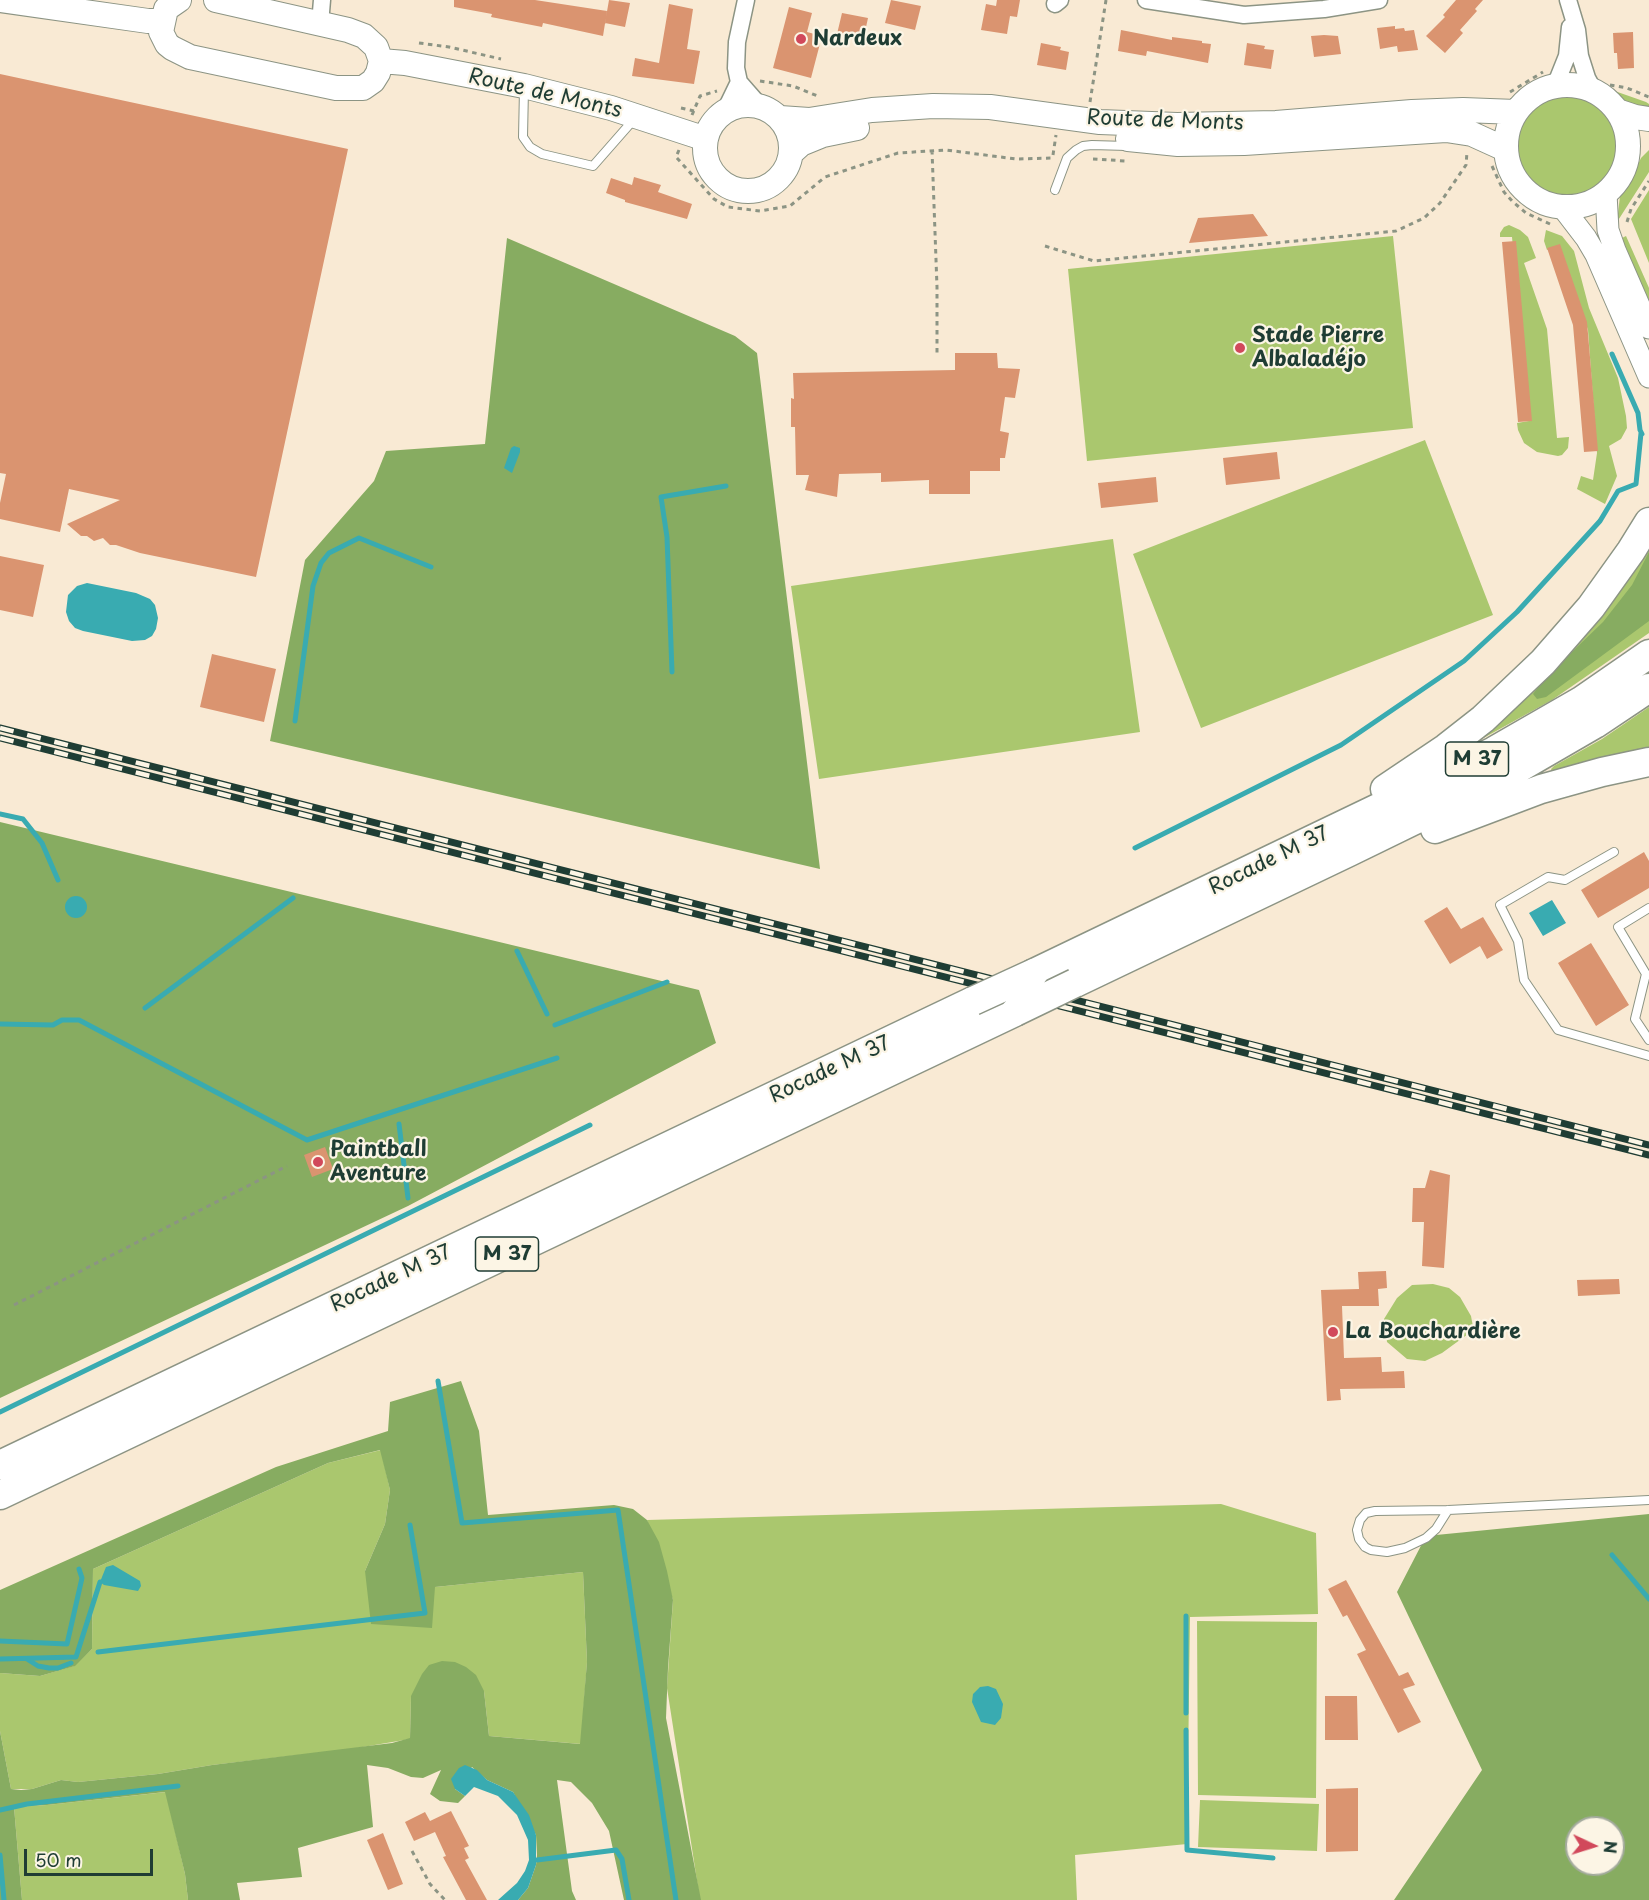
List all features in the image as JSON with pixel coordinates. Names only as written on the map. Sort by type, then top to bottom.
[{"type":"highway","points":[[1296,848],[1446,748],[1517,688],[1568,635],[1591,607],[1631,552],[1649,522]]},
{"type":"highway","name":"Rocade M 37","points":[[0,1465],[1434,781],[1524,735],[1581,701],[1649,654]]},
{"type":"highway","name":"Rocade M 37","points":[[0,1495],[1349,852],[1527,764],[1595,724],[1649,688]]},
{"type":"highway","points":[[1349,852],[1440,828],[1516,797],[1565,782],[1649,762]]},
{"type":"main road","points":[[0,0],[162,21]]},
{"type":"main road","points":[[179,0],[166,9],[161,32],[167,44],[179,53],[336,88],[363,88],[373,81],[378,73],[381,61],[376,47],[364,36],[321,12],[216,0]]},
{"type":"main road","name":"Route de Monts","points":[[381,61],[405,63],[524,86],[637,116],[706,139]]},
{"type":"main road","points":[[1555,86],[1600,86],[1607,100],[1617,111],[1626,133],[1628,157],[1616,183],[1606,194],[1558,217],[1524,191],[1512,176],[1507,163],[1497,155],[1506,136],[1512,102],[1526,100],[1538,92],[1555,86]]},
{"type":"main road","name":"Route de Monts","points":[[770,112],[809,120],[872,110],[933,106],[1000,108],[1100,122],[1177,126],[1276,123],[1422,112],[1512,102]]},
{"type":"main road","points":[[744,105],[770,112],[787,129],[791,140],[789,162],[778,179],[767,186],[754,190],[741,190],[728,186],[713,172],[706,153],[706,139],[710,129],[724,113],[744,105]]},
{"type":"main road","points":[[1617,111],[1649,119]]},
{"type":"main road","name":"Route de Monts","points":[[791,153],[801,144],[834,132],[894,123],[934,121],[1018,125],[1078,135],[1178,144],[1244,143],[1446,130],[1472,134],[1497,155]]},
{"type":"main road","points":[[1628,157],[1649,141]]},
{"type":"street","points":[[724,113],[739,82],[736,51],[746,0]]},
{"type":"street","points":[[1146,0],[1244,15],[1324,9],[1378,0]]},
{"type":"street","points":[[1555,86],[1567,56],[1570,6]]},
{"type":"street","points":[[1570,6],[1587,78],[1600,86]]},
{"type":"street","points":[[739,82],[770,112]]},
{"type":"street","points":[[1606,194],[1608,230],[1649,328]]},
{"type":"street","points":[[1558,217],[1586,238],[1596,255],[1649,376]]},
{"type":"lane","points":[[524,86],[523,137],[530,147],[542,154],[592,166],[637,116]]},
{"type":"lane","points":[[1055,190],[1067,158],[1083,146],[1178,144]]},
{"type":"lane","points":[[1614,852],[1565,880],[1548,877],[1500,905],[1518,941],[1524,980],[1558,1030],[1649,1056]]},
{"type":"lane","points":[[1649,908],[1618,927],[1647,973],[1635,1020],[1649,1041]]},
{"type":"lane","points":[[1448,1510],[1426,1538],[1405,1548],[1388,1552],[1371,1550],[1365,1547],[1359,1539],[1360,1520],[1366,1513],[1376,1510],[1448,1510],[1649,1500]]},
{"type":"path","points":[[1089,107],[1106,0]]},
{"type":"path","name":"Route de Monts","points":[[409,42],[449,47],[506,60]]},
{"type":"path","points":[[1512,102],[1544,72],[1557,54],[1567,56]]},
{"type":"path","points":[[1600,86],[1626,88],[1649,97]]},
{"type":"path","points":[[1461,149],[1473,152]]},
{"type":"path","points":[[932,150],[937,352]]},
{"type":"path","points":[[676,157],[714,199],[728,207],[760,211],[790,206],[825,177],[849,171],[888,156],[932,150],[960,151],[1016,159],[1067,158],[1127,161]]},
{"type":"path","points":[[1045,246],[1094,261],[1396,231],[1424,218],[1440,203],[1466,165],[1468,151]]},
{"type":"path","points":[[1497,155],[1504,192],[1512,201],[1526,213],[1558,217]]},
{"type":"path","points":[[1626,226],[1631,209],[1649,181]]},
{"type":"path","points":[[14,1305],[287,1166]]},
{"type":"path","points":[[412,1851],[430,1884],[445,1900]]},
{"type":"green space","points":[[1609,89],[1646,102],[1649,104],[1649,111],[1624,102]]},
{"type":"green space","points":[[1567,96],[1586,100],[1603,111],[1614,128],[1618,147],[1614,166],[1603,183],[1586,194],[1567,198],[1548,194],[1531,183],[1520,166],[1516,147],[1520,128],[1531,111],[1548,100]]},
{"type":"green space","points":[[1649,150],[1649,172],[1617,222],[1620,196],[1641,158]]},
{"type":"green space","points":[[1649,190],[1649,263],[1631,219]]},
{"type":"green space","points":[[1509,225],[1528,237],[1536,258],[1524,263],[1547,329],[1557,438],[1569,437],[1568,448],[1558,456],[1537,452],[1524,443],[1518,430],[1517,423],[1529,421],[1512,237],[1500,237],[1504,227]]},
{"type":"green space","points":[[1546,230],[1562,236],[1574,251],[1589,308],[1618,378],[1627,428],[1621,439],[1609,446],[1617,476],[1605,504],[1577,489],[1581,476],[1593,480],[1597,453],[1588,330],[1559,245],[1547,250],[1544,241]]},
{"type":"green space","name":"Stade Pierre Albaladéjo","points":[[1393,236],[1413,428],[1087,461],[1068,269]]},
{"type":"green space","points":[[1626,236],[1649,288],[1649,304],[1622,238]]},
{"type":"green space","points":[[507,238],[735,336],[757,353],[820,869],[270,741],[305,560],[374,481],[386,451],[485,444]]},
{"type":"green space","points":[[1425,440],[1493,615],[1201,728],[1133,554]]},
{"type":"green space","points":[[1113,539],[1140,732],[819,779],[791,586]]},
{"type":"green space","points":[[1649,539],[1649,633],[1552,700],[1460,751]]},
{"type":"green space","points":[[1649,552],[1649,621],[1546,697],[1537,699],[1533,694],[1546,677],[1603,622],[1632,585]]},
{"type":"green space","points":[[1649,707],[1649,748],[1619,754],[1555,774],[1552,772],[1551,769],[1554,766],[1602,739]]},
{"type":"green space","points":[[0,822],[699,990],[716,1043],[408,1206],[0,1398]]},
{"type":"green space","points":[[1433,1284],[1449,1288],[1460,1297],[1471,1316],[1473,1327],[1468,1334],[1442,1353],[1425,1361],[1407,1359],[1387,1342],[1384,1319],[1397,1298],[1412,1285]]},
{"type":"green space","points":[[461,1381],[479,1431],[488,1515],[614,1505],[633,1509],[647,1520],[659,1542],[673,1600],[666,1718],[701,1900],[624,1900],[609,1831],[592,1803],[571,1782],[557,1780],[572,1891],[576,1900],[518,1900],[528,1888],[537,1855],[536,1835],[513,1792],[487,1780],[472,1767],[455,1789],[465,1796],[458,1803],[440,1801],[430,1794],[441,1770],[423,1778],[411,1777],[388,1768],[367,1765],[373,1827],[298,1848],[302,1877],[237,1883],[240,1900],[188,1900],[185,1874],[165,1792],[14,1807],[22,1900],[0,1900],[0,1731],[11,1789],[21,1790],[61,1780],[78,1782],[158,1774],[212,1765],[392,1743],[410,1738],[411,1696],[429,1665],[442,1661],[455,1662],[476,1675],[484,1691],[489,1736],[580,1744],[587,1662],[583,1572],[435,1587],[432,1628],[371,1624],[365,1571],[385,1524],[390,1490],[380,1450],[328,1463],[93,1569],[92,1649],[75,1666],[40,1676],[0,1673],[0,1590],[276,1467],[388,1431],[390,1402]]},
{"type":"green space","points":[[381,1450],[390,1490],[385,1524],[365,1571],[435,1587],[583,1572],[587,1662],[581,1744],[489,1736],[484,1691],[411,1696],[410,1739],[158,1774],[78,1782],[61,1780],[32,1789],[11,1789],[0,1731],[0,1673],[40,1676],[74,1666],[92,1649],[93,1569],[328,1463]]},
{"type":"green space","points":[[1221,1504],[1316,1533],[1318,1614],[1190,1617],[1187,1844],[1075,1855],[1077,1900],[700,1900],[667,1688],[673,1600],[647,1520]]},
{"type":"green space","points":[[1649,1514],[1649,1900],[1394,1900],[1482,1770],[1397,1592],[1426,1536]]},
{"type":"green space","points":[[1197,1621],[1317,1622],[1316,1798],[1198,1795]]},
{"type":"green space","points":[[166,1792],[185,1874],[188,1900],[22,1900],[14,1807]]},
{"type":"green space","points":[[1200,1800],[1319,1804],[1317,1851],[1198,1847]]},
{"type":"water","points":[[514,446],[520,448],[520,452],[512,473],[504,468],[511,448]]},
{"type":"water","points":[[87,583],[136,593],[150,599],[155,605],[158,618],[152,636],[145,640],[132,641],[75,628],[66,612],[68,595],[77,586]]},
{"type":"water","points":[[76,896],[84,899],[87,907],[84,915],[76,918],[68,915],[65,907],[68,899]]},
{"type":"water","points":[[1552,900],[1566,923],[1543,936],[1529,913]]},
{"type":"water","points":[[113,1565],[140,1581],[141,1586],[138,1591],[104,1585],[100,1582],[106,1567]]},
{"type":"water","points":[[988,1686],[996,1689],[1003,1704],[1001,1718],[995,1725],[981,1722],[972,1702],[973,1694],[980,1687]]},
{"type":"water","points":[[465,1765],[477,1770],[487,1780],[513,1792],[529,1815],[536,1835],[536,1865],[528,1888],[518,1900],[498,1900],[517,1883],[525,1871],[529,1860],[528,1840],[517,1815],[498,1796],[474,1787],[465,1796],[455,1789],[451,1779],[459,1768]]},
{"type":"building","points":[[454,0],[535,0],[607,11],[603,36],[543,23],[542,27],[491,17],[492,14],[454,7]]},
{"type":"building","points":[[609,0],[630,3],[625,27],[605,23]]},
{"type":"building","points":[[891,0],[921,6],[915,30],[885,23]]},
{"type":"building","points":[[997,0],[1020,0],[1017,17],[1010,16],[1007,34],[981,30],[986,4],[996,6]]},
{"type":"building","points":[[1456,0],[1483,0],[1475,9],[1477,11],[1460,30],[1463,33],[1445,53],[1426,36],[1445,17],[1443,15]]},
{"type":"building","points":[[669,4],[693,9],[687,49],[700,51],[694,84],[632,76],[635,58],[659,63]]},
{"type":"building","name":"Nardeux","points":[[789,7],[812,13],[807,32],[822,36],[811,78],[773,68]]},
{"type":"building","points":[[842,13],[868,18],[863,41],[837,34]]},
{"type":"building","points":[[1395,26],[1395,29],[1414,30],[1418,50],[1398,52],[1397,46],[1380,49],[1377,28]]},
{"type":"building","points":[[1121,30],[1172,40],[1172,37],[1211,44],[1208,63],[1147,51],[1146,56],[1118,51]]},
{"type":"building","points":[[1633,32],[1634,68],[1618,69],[1613,33]]},
{"type":"building","points":[[1311,36],[1338,36],[1341,54],[1314,57]]},
{"type":"building","points":[[1041,43],[1061,47],[1060,50],[1069,52],[1066,70],[1037,65]]},
{"type":"building","points":[[1247,43],[1274,50],[1271,69],[1244,65]]},
{"type":"building","points":[[0,74],[348,149],[256,577],[140,553],[110,545],[103,538],[94,541],[87,536],[81,536],[67,524],[120,500],[69,489],[60,532],[0,519],[0,503],[6,474],[0,473]]},
{"type":"building","points":[[634,177],[661,185],[658,192],[692,204],[687,219],[625,202],[625,200],[606,193],[611,178],[632,185]]},
{"type":"building","points":[[1253,214],[1268,236],[1189,243],[1198,218]]},
{"type":"building","points":[[1516,241],[1532,421],[1518,422],[1502,242]]},
{"type":"building","points":[[1560,244],[1587,322],[1598,451],[1584,452],[1573,325],[1547,248]]},
{"type":"building","points":[[955,353],[997,353],[998,368],[1020,369],[1015,398],[1005,397],[1000,431],[1009,433],[1005,458],[1000,458],[1000,471],[970,471],[970,494],[929,494],[929,480],[881,482],[881,473],[839,474],[837,497],[805,490],[809,475],[796,475],[795,427],[791,427],[791,398],[794,399],[793,373],[955,370]]},
{"type":"building","points":[[1277,452],[1280,479],[1226,485],[1223,458]]},
{"type":"building","points":[[1156,477],[1158,502],[1101,508],[1098,483]]},
{"type":"building","points":[[0,556],[44,565],[33,617],[0,610]]},
{"type":"building","points":[[212,654],[276,669],[264,722],[200,707]]},
{"type":"building","points":[[1644,852],[1649,861],[1649,888],[1598,918],[1581,890]]},
{"type":"building","points":[[1447,907],[1461,929],[1483,917],[1503,950],[1487,959],[1480,946],[1450,964],[1424,921]]},
{"type":"building","points":[[1591,943],[1629,1005],[1596,1026],[1558,963]]},
{"type":"building","name":"Paintball Aventure","points":[[325,1147],[333,1169],[312,1177],[304,1155]]},
{"type":"building","points":[[1430,1170],[1450,1175],[1444,1268],[1422,1266],[1424,1222],[1412,1222],[1413,1188],[1425,1188]]},
{"type":"building","name":"La Bouchardière","points":[[1386,1271],[1387,1288],[1378,1289],[1379,1306],[1342,1306],[1344,1358],[1381,1357],[1382,1372],[1404,1371],[1405,1388],[1340,1389],[1341,1400],[1327,1401],[1321,1290],[1359,1289],[1358,1272]]},
{"type":"building","points":[[1619,1279],[1620,1294],[1578,1296],[1577,1280]]},
{"type":"building","points":[[1346,1580],[1399,1676],[1408,1672],[1415,1685],[1403,1689],[1421,1722],[1398,1733],[1357,1654],[1366,1650],[1347,1615],[1343,1617],[1328,1589]]},
{"type":"building","points":[[1325,1696],[1357,1696],[1358,1740],[1325,1740]]},
{"type":"building","points":[[1358,1788],[1358,1851],[1326,1852],[1326,1789]]},
{"type":"building","points":[[451,1811],[469,1846],[464,1848],[469,1858],[465,1860],[487,1900],[466,1900],[443,1857],[446,1856],[435,1832],[414,1841],[405,1822],[425,1812],[430,1821]]},
{"type":"building","points":[[383,1833],[403,1884],[388,1890],[367,1840]]},
{"type":"waterway","points":[[1612,354],[1638,413],[1642,434]]},
{"type":"waterway","points":[[1135,848],[1341,745],[1464,661],[1517,612],[1600,521],[1618,491],[1636,484],[1641,433]]},
{"type":"waterway","points":[[672,672],[667,537],[661,497],[726,486]]},
{"type":"waterway","points":[[295,721],[313,586],[321,563],[329,553],[359,538],[431,567]]},
{"type":"waterway","points":[[0,814],[23,819],[42,843],[58,880]]},
{"type":"waterway","points":[[145,1008],[293,898]]},
{"type":"waterway","points":[[517,951],[547,1014]]},
{"type":"waterway","points":[[555,1025],[667,982]]},
{"type":"waterway","points":[[0,1024],[53,1025],[62,1020],[79,1020],[307,1140],[557,1058]]},
{"type":"waterway","points":[[399,1124],[408,1198]]},
{"type":"waterway","points":[[0,1412],[590,1125]]},
{"type":"waterway","points":[[438,1381],[462,1523],[618,1510],[676,1900]]},
{"type":"waterway","points":[[98,1652],[425,1613],[410,1525]]},
{"type":"waterway","points":[[1612,1555],[1649,1599]]},
{"type":"waterway","points":[[0,1641],[67,1644],[82,1578],[79,1569]]},
{"type":"waterway","points":[[0,1659],[76,1657],[100,1582]]},
{"type":"waterway","points":[[1186,1616],[1186,1713]]},
{"type":"waterway","points":[[27,1659],[38,1666],[49,1668],[58,1668],[71,1663]]},
{"type":"waterway","points":[[1186,1730],[1187,1850],[1273,1858]]},
{"type":"waterway","points":[[0,1810],[27,1804],[178,1786]]},
{"type":"waterway","points":[[537,1860],[616,1850],[622,1859],[629,1900]]},
{"type":"waterway","points":[[0,1855],[4,1900]]},
{"type":"railway","points":[[0,728],[1649,1145]]},
{"type":"railway","points":[[0,738],[1649,1155]]},
{"type":"place","name":"Nardeux","points":[[801,39]]},
{"type":"place","name":"Stade Pierre Albaladéjo","points":[[1240,348]]},
{"type":"place","name":"Paintball Aventure","points":[[318,1162]]},
{"type":"place","name":"La Bouchardière","points":[[1333,1332]]}]
